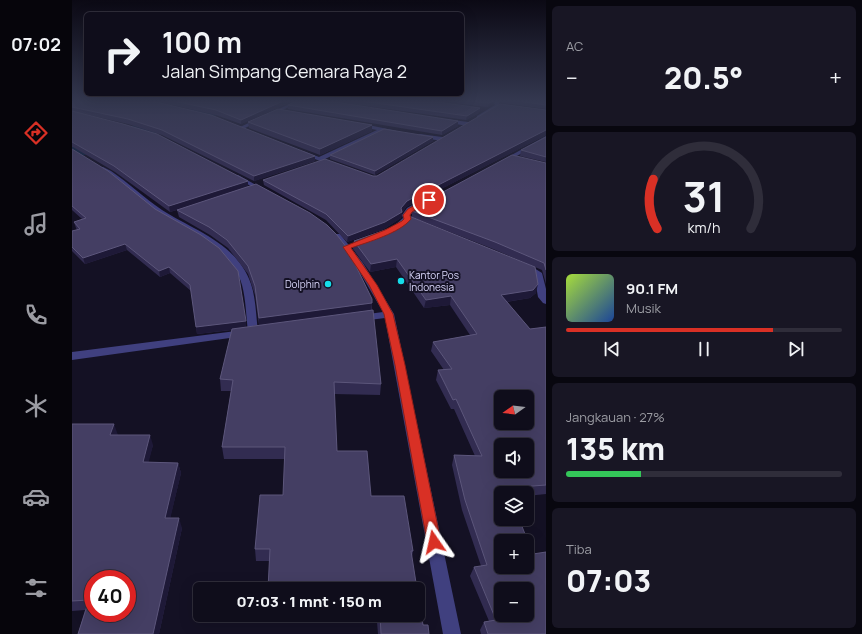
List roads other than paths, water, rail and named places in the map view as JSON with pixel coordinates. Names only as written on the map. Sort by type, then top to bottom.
[{"type":"street","points":[[310,166],[379,131]]},
{"type":"street","points":[[390,131],[397,132]]},
{"type":"street","points":[[412,134],[442,139]]},
{"type":"street","points":[[436,143],[448,136]]},
{"type":"street","points":[[498,164],[515,158],[546,138]]},
{"type":"street","points":[[299,151],[344,168]]},
{"type":"street","points":[[72,356],[257,331],[244,277],[234,262],[224,251],[173,215],[160,212],[112,174],[92,163]]},
{"type":"street","points":[[228,172],[276,197]]},
{"type":"street","points":[[393,228],[410,220],[406,215],[410,210],[436,196]]},
{"type":"street","points":[[330,230],[350,246],[389,314],[452,634]]},
{"type":"street","points":[[516,262],[538,273],[543,297],[546,301]]},
{"type":"street","points":[[351,319],[389,314]]},
{"type":"waterway","points":[[72,151],[143,131]]},
{"type":"place","name":"Kantor Pos Indonesia","points":[[401,281]]},
{"type":"place","name":"Dolphin","points":[[328,284]]}]
